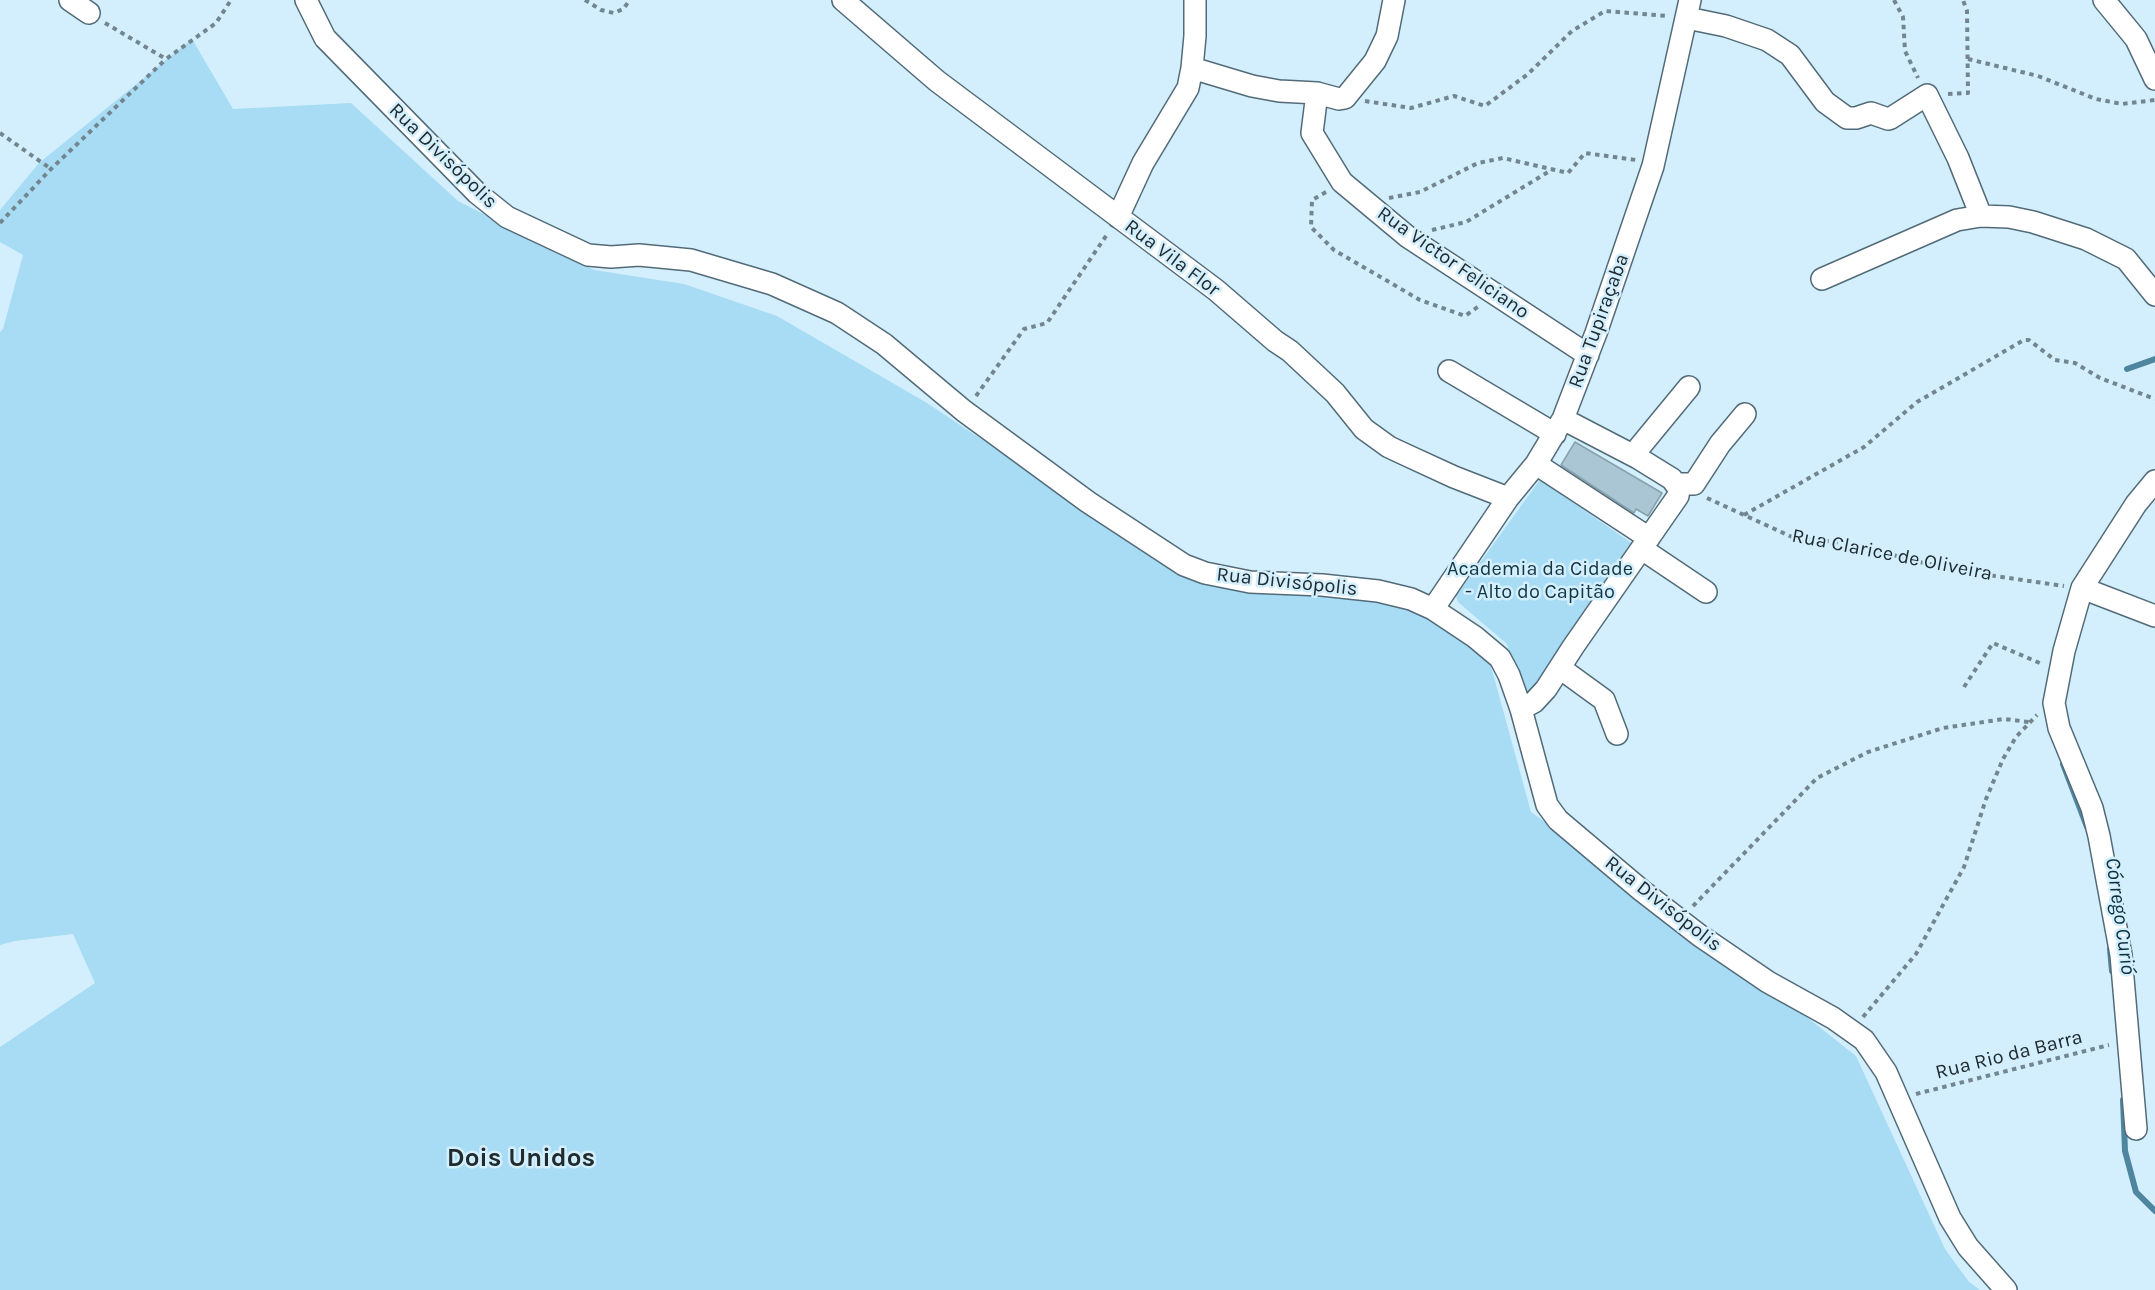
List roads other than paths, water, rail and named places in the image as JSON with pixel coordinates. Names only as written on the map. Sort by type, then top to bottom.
[{"type":"street","points":[[70,0],[89,13]]},
{"type":"street","name":"Rua Divisópolis","points":[[306,0],[325,38],[477,193],[507,217],[588,255],[639,255],[691,260],[772,284],[837,313],[884,344],[964,411],[1107,515],[1184,565],[1205,573],[1250,582],[1322,585],[1378,591],[1412,599],[1433,609],[1475,637],[1500,658],[1509,675],[1521,709],[1547,805],[1558,820],[1680,920],[1768,982],[1833,1018],[1864,1040],[1881,1064],[1898,1099],[1950,1218],[1968,1247],[2006,1290]]},
{"type":"street","name":"Rua Vila Flor","points":[[843,0],[938,81],[1216,290],[1275,341],[1290,351],[1335,393],[1364,429],[1389,447],[1454,477],[1508,498]]},
{"type":"street","points":[[1118,218],[1143,163],[1188,88],[1192,68],[1195,0]]},
{"type":"street","points":[[1192,68],[1261,88],[1345,98],[1375,61],[1388,36],[1394,0]]},
{"type":"street","points":[[2104,0],[2136,39],[2155,79]]},
{"type":"street","points":[[1688,9],[1726,26],[1767,40],[1790,55],[1825,102],[1847,118],[1871,114],[1888,119],[1926,95],[1958,158],[1982,216]]},
{"type":"street","name":"Rua Tupiraçaba","points":[[1433,609],[1508,498],[1536,464],[1559,426],[1588,355],[1654,162],[1688,9]]},
{"type":"street","name":"Rua Victor Feliciano","points":[[1317,93],[1312,134],[1342,182],[1408,237],[1588,355]]},
{"type":"street","points":[[1822,279],[1957,220],[1982,216],[2009,217],[2086,239],[2126,259],[2155,295]]},
{"type":"street","points":[[1449,371],[1559,426],[1634,455],[1678,490]]},
{"type":"street","points":[[1634,455],[1689,387]]},
{"type":"street","points":[[1521,709],[1534,702],[1546,689],[1646,543],[1678,490],[1694,484],[1720,444],[1745,414]]},
{"type":"street","points":[[1536,464],[1646,543],[1706,592]]},
{"type":"street","points":[[2136,1130],[2121,955],[2099,836],[2092,808],[2059,728],[2054,703],[2059,672],[2082,588],[2136,504],[2155,481]]},
{"type":"street","points":[[2082,588],[2155,616]]},
{"type":"street","points":[[1560,668],[1604,700],[1617,734]]},
{"type":"waterway","points":[[2127,369],[2155,359]]},
{"type":"waterway","name":"Córrego Curió","points":[[2063,764],[2087,827]]},
{"type":"waterway","name":"Córrego Curió","points":[[2110,949],[2112,971]]},
{"type":"waterway","name":"Córrego Curió","points":[[2123,1100],[2125,1151],[2136,1192],[2155,1211]]},
{"type":"district","name":"Dois Unidos","points":[[521,1159]]},
{"type":"park label","name":"Academia da Cidade - Alto do Capitão","points":[[1540,580]]}]
